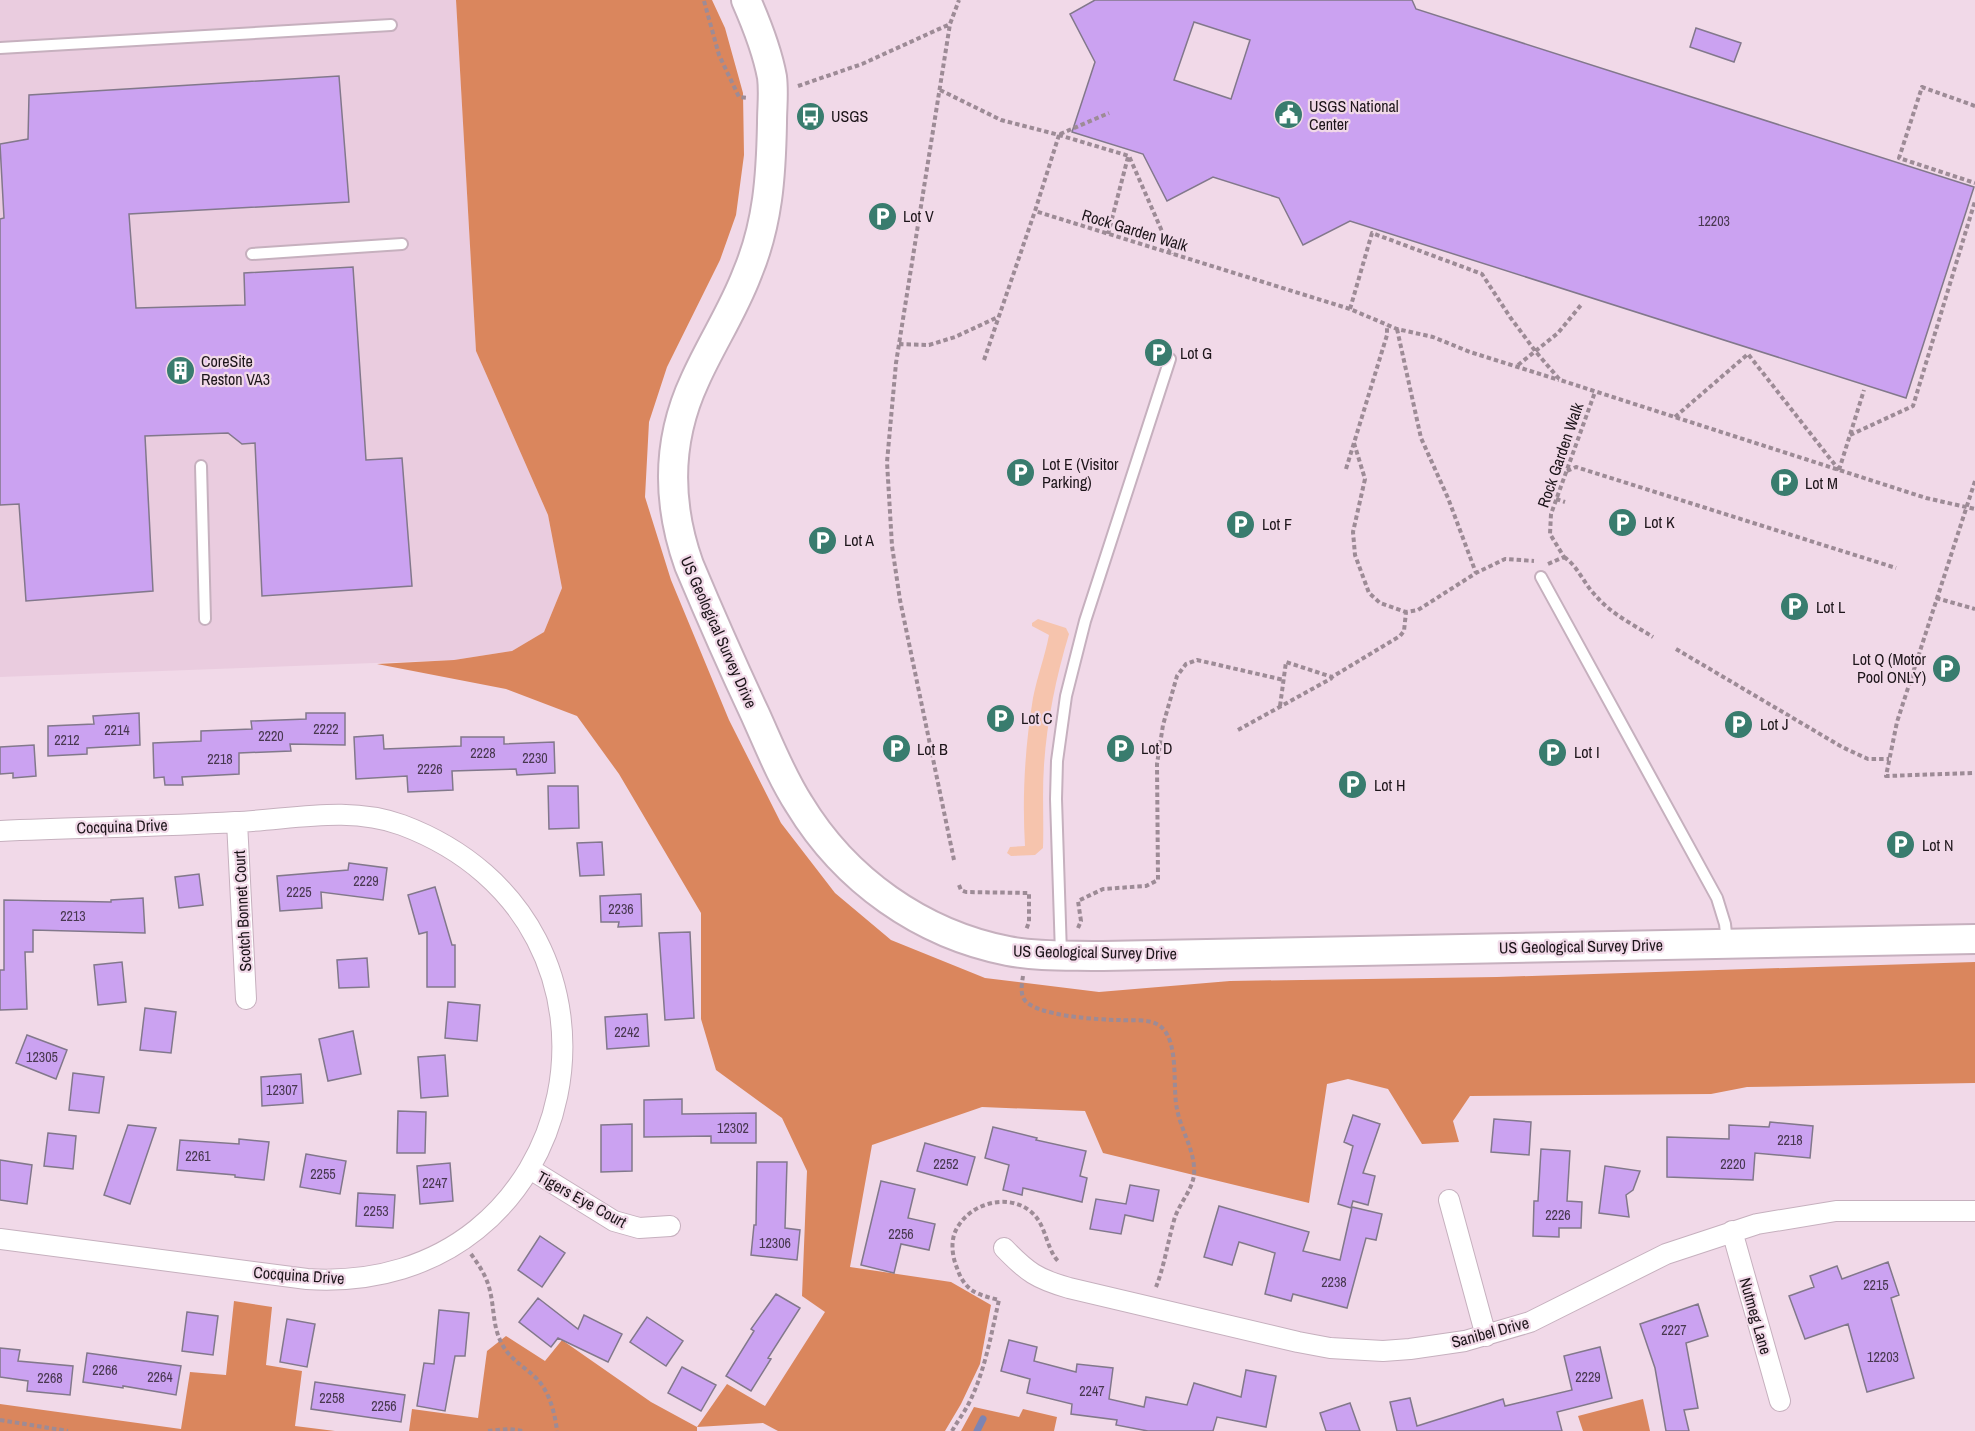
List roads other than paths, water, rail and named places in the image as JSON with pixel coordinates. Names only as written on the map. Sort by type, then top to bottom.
[{"type":"street","name":"US Geological Survey Drive","points":[[746,0],[760,34],[772,76],[774,94],[768,200],[755,254],[740,291],[688,394],[677,430],[672,470],[674,508],[680,538],[694,576],[782,774],[822,839],[870,887],[905,911],[963,939],[1025,944],[1061,941],[1115,955],[1975,939]]},
{"type":"street","name":"Cocquina Drive","points":[[0,831],[237,822],[345,814],[377,818],[400,825],[451,849],[482,872],[507,896],[535,938],[546,961],[563,1026],[564,1050],[561,1076],[546,1132],[530,1169],[489,1219],[461,1242],[427,1261],[393,1272],[333,1281],[0,1239]]},
{"type":"street","name":"Scotch Bonnet Court","points":[[237,822],[246,999]]},
{"type":"street","name":"Tigers Eye Court","points":[[530,1169],[614,1221],[639,1228],[670,1226]]},
{"type":"street","points":[[1449,1200],[1486,1336]]},
{"type":"street","name":"Sanibel Drive","points":[[1004,1248],[1022,1267],[1046,1281],[1256,1334],[1329,1348],[1383,1351],[1410,1349],[1486,1336],[1530,1322],[1666,1254],[1732,1231],[1782,1219],[1836,1211],[1975,1211]]},
{"type":"street","name":"Nutmeg Lane","points":[[1732,1231],[1780,1401]]},
{"type":"lane","points":[[0,48],[391,25]]},
{"type":"lane","points":[[252,254],[402,244]]},
{"type":"lane","points":[[1061,941],[1056,800],[1066,696],[1085,621],[1170,359]]},
{"type":"lane","points":[[201,466],[205,619]]},
{"type":"lane","points":[[1540,577],[1717,898],[1725,924],[1727,943]]},
{"type":"waterway","points":[[977,1431],[983,1419]]},
{"type":"place","name":"USGS National Center","points":[[1288,115]]},
{"type":"place","name":"USGS","points":[[810,116]]},
{"type":"place","name":"Lot V","points":[[882,216]]},
{"type":"place","name":"Lot G","points":[[1159,353]]},
{"type":"place","name":"CoreSite Reston VA3","points":[[180,370]]},
{"type":"place","name":"Lot E (Visitor Parking)","points":[[1021,473]]},
{"type":"place","name":"Lot M","points":[[1784,483]]},
{"type":"place","name":"Lot K","points":[[1623,522]]},
{"type":"place","name":"Lot F","points":[[1241,524]]},
{"type":"place","name":"Lot A","points":[[823,540]]},
{"type":"place","name":"Lot L","points":[[1795,607]]},
{"type":"place","name":"Lot Q (Motor Pool ONLY)","points":[[1947,668]]},
{"type":"place","name":"Lot C","points":[[1000,718]]},
{"type":"place","name":"Lot J","points":[[1739,724]]},
{"type":"place","name":"Lot D","points":[[1120,748]]},
{"type":"place","name":"Lot B","points":[[896,749]]},
{"type":"place","name":"Lot I","points":[[1553,752]]},
{"type":"place","name":"Lot H","points":[[1353,785]]},
{"type":"place","name":"Lot N","points":[[1901,845]]}]
